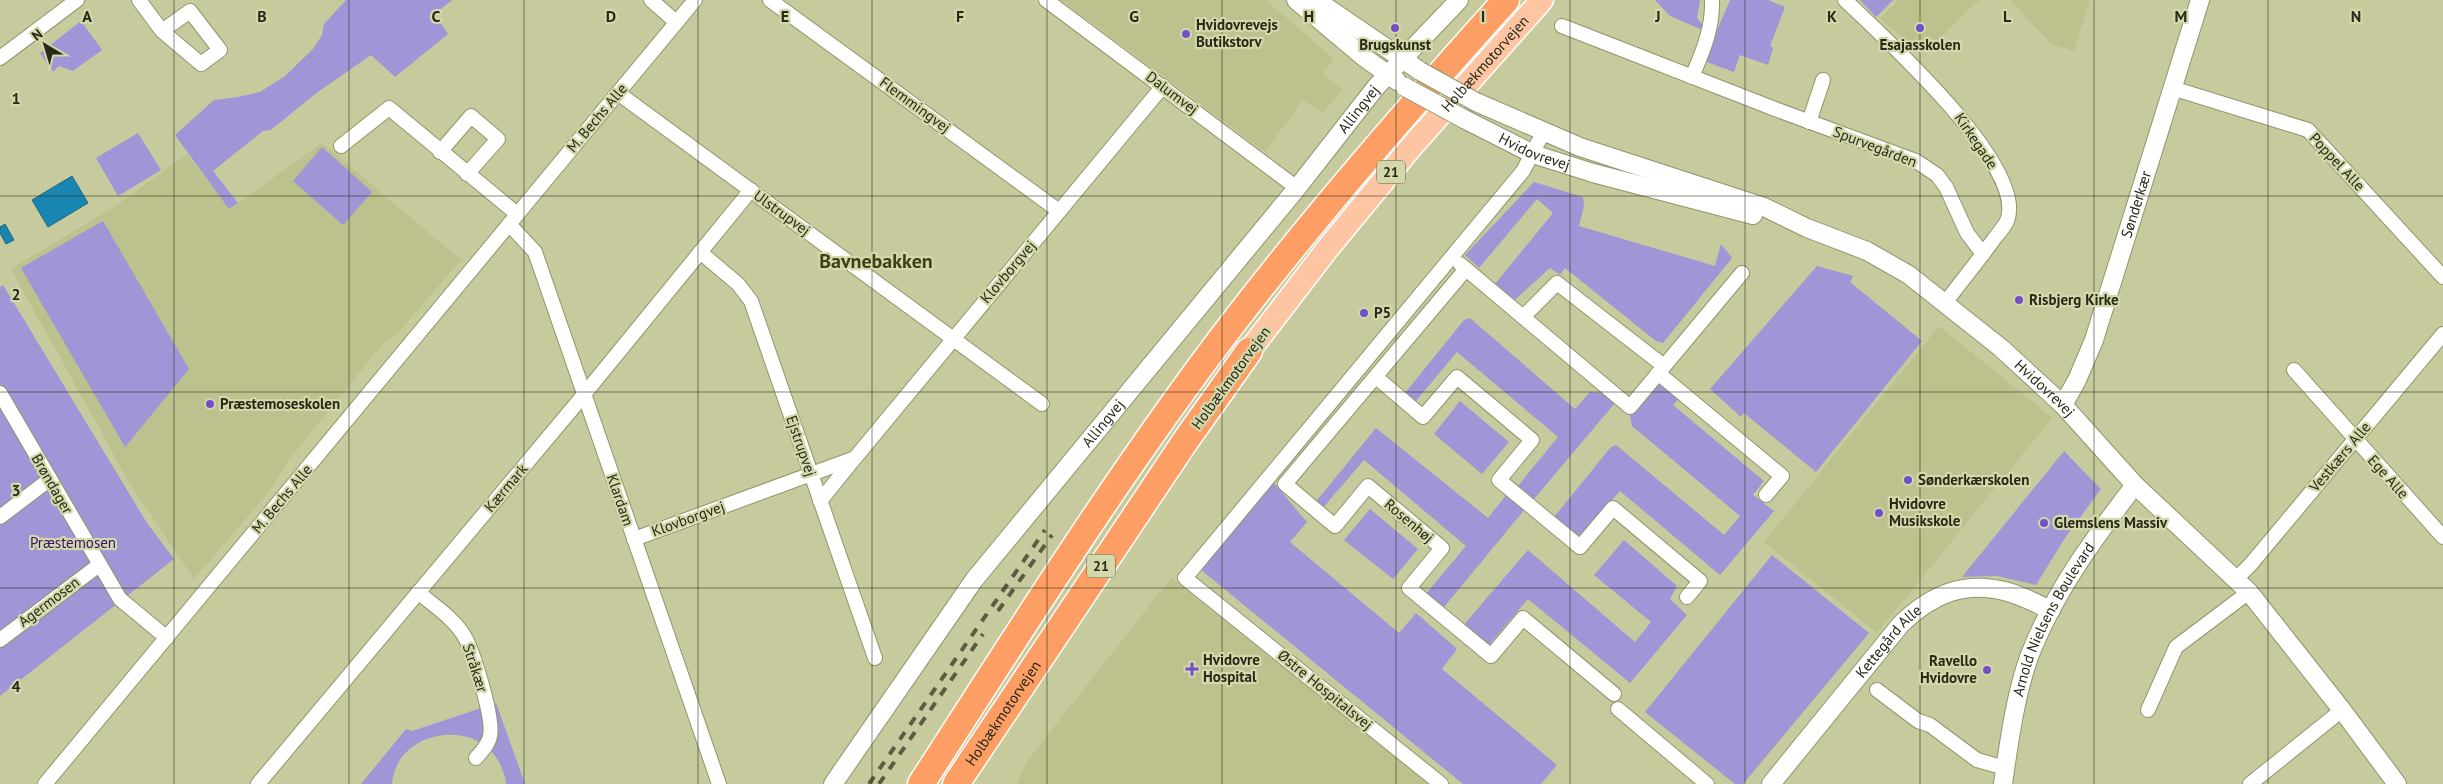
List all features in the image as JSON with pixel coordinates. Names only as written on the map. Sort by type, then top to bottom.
[{"type":"highway","name":"Holbækmotorvejen","points":[[921,784],[1126,473],[1226,333],[1304,233],[1384,136],[1506,0]]},
{"type":"highway","name":"Holbækmotorvejen","points":[[956,784],[1186,440],[1249,351]]},
{"type":"highway","points":[[964,784],[983,742]]},
{"type":"main road","name":"Holbækmotorvejen","points":[[1249,351],[1328,248],[1412,146],[1542,0]]},
{"type":"street","points":[[0,58],[77,0]]},
{"type":"street","points":[[139,0],[162,31]]},
{"type":"street","points":[[651,0],[676,22]]},
{"type":"street","name":"M. Bechs Alle","points":[[46,784],[695,0]]},
{"type":"street","name":"Flemmingvej","points":[[770,0],[1059,210]]},
{"type":"street","name":"Dalumvej","points":[[1046,0],[1297,188]]},
{"type":"street","name":"Hvidovrevej","points":[[1296,0],[1365,58],[1405,87],[1534,154],[1593,173],[1807,228]]},
{"type":"street","name":"Hvidovrevej","points":[[1316,0],[1420,71],[1476,102],[1622,161],[1764,207],[1807,228],[1867,251],[1910,275],[2001,348],[2063,405],[2134,485],[2249,592],[2342,710],[2397,784]]},
{"type":"street","name":"Allingvej","points":[[833,784],[974,580],[1297,188],[1388,74],[1459,0]]},
{"type":"street","points":[[1692,77],[1709,35],[1712,0]]},
{"type":"street","name":"Kirkegade","points":[[1845,0],[1956,110],[1976,137],[2004,185],[2010,204],[2007,221],[1945,303]]},
{"type":"street","name":"Sønderkær","points":[[2063,405],[2077,380],[2094,340],[2200,0]]},
{"type":"street","name":"Spurvegården","points":[[1562,26],[1809,122],[1916,161],[1937,175],[1946,187],[1967,233],[1983,254]]},
{"type":"street","points":[[1809,122],[1823,80]]},
{"type":"street","name":"Klovborgvej","points":[[820,501],[1163,86]]},
{"type":"street","name":"Poppel Alle","points":[[2172,88],[2308,130],[2443,277]]},
{"type":"street","name":"Ulstrupvej","points":[[618,94],[1042,404]]},
{"type":"street","points":[[341,146],[389,108],[467,174],[513,219]]},
{"type":"street","points":[[440,152],[471,116],[498,139],[467,174]]},
{"type":"street","points":[[1544,131],[1534,154],[1522,171],[1452,258],[1630,407],[1742,273]]},
{"type":"street","name":"Kærmark","points":[[258,784],[583,395],[751,190]]},
{"type":"street","name":"Klardam","points":[[513,219],[535,252],[719,784]]},
{"type":"street","name":"Ejstrupvej","points":[[700,252],[738,284],[751,301],[875,658]]},
{"type":"street","name":"Østre Hospitalsvej","points":[[1441,784],[1185,578],[1452,258]]},
{"type":"street","name":"Rosenhøj","points":[[1466,269],[1285,484],[1335,526],[1368,486],[1442,548],[1409,588],[1491,656],[1523,618],[1614,694]]},
{"type":"street","points":[[1522,317],[1556,283],[1661,370],[1782,476],[1766,494]]},
{"type":"street","name":"Vestkærs Alle","points":[[2236,579],[2251,564],[2443,334]]},
{"type":"street","name":"Ege Alle","points":[[2294,370],[2443,537]]},
{"type":"street","points":[[1376,377],[1424,417],[1457,377],[1532,440],[1499,480],[1580,548],[1613,508],[1700,581],[1687,597]]},
{"type":"street","name":"Brøndager","points":[[2,401],[50,479],[99,565],[125,605],[167,638]]},
{"type":"street","name":"Klovborgvej","points":[[634,538],[855,458]]},
{"type":"street","points":[[0,518],[50,479]]},
{"type":"street","name":"Arnold Nielsens Boulevard","points":[[1877,690],[1918,721],[1930,725],[1977,760],[2004,776],[2019,693],[2029,657],[2051,610],[2080,560],[2134,485]]},
{"type":"street","name":"Agermosen","points":[[0,640],[99,565]]},
{"type":"street","name":"Kettegård Alle","points":[[1771,784],[1901,624],[1919,607],[1942,593],[1964,588],[1987,588],[2009,592],[2051,610]]},
{"type":"street","name":"Stråkær","points":[[418,592],[455,624],[464,635],[471,653],[492,723],[490,738],[476,758]]},
{"type":"street","points":[[2148,710],[2176,647],[2249,592]]},
{"type":"street","points":[[1618,708],[1707,784]]},
{"type":"street","points":[[2250,784],[2342,710]]},
{"type":"shaded area","points":[[1061,0],[1266,0],[1334,59],[1323,74],[1342,89],[1323,113],[1303,100],[1265,152]]},
{"type":"shaded area","name":"Esajasskolen","points":[[1899,0],[1981,0],[1974,4],[1936,41],[1930,38],[1917,51],[1880,18]]},
{"type":"shaded area","points":[[2010,0],[2090,0],[2074,51],[2052,44]]},
{"type":"shaded area","name":"Præstemoseskolen","points":[[322,143],[461,260],[396,335],[384,342],[285,465],[270,491],[194,579],[129,482],[11,269],[113,208],[187,154],[230,209]]},
{"type":"shaded area","name":"Sønderkærskolen","points":[[1939,326],[2052,418],[1877,633],[1764,542]]},
{"type":"shaded area","name":"Hvidovre Hospital","points":[[1171,578],[1429,784],[1017,784],[1028,760]]},
{"type":"green space","points":[[346,0],[452,0],[435,14],[448,34],[395,77],[371,55],[315,94],[271,130],[263,131],[213,171],[238,203],[229,209],[175,135],[214,100],[260,92],[285,76],[313,49],[322,35],[324,24]]},
{"type":"green space","points":[[1655,0],[1700,0],[1697,18],[1706,29],[1705,31],[1670,16]]},
{"type":"green space","points":[[1730,0],[1768,0],[1785,7],[1770,46],[1773,48],[1768,65],[1740,55],[1734,72],[1704,61]]},
{"type":"green space","points":[[1860,0],[1893,0],[1876,17]]},
{"type":"green space","points":[[81,21],[102,50],[73,71],[59,66],[53,72],[40,53]]},
{"type":"green space","points":[[138,133],[161,170],[118,196],[96,158]]},
{"type":"green space","points":[[322,147],[372,192],[343,225],[293,181]]},
{"type":"green space","points":[[1534,182],[1583,197],[1584,206],[1579,226],[1715,266],[1721,244],[1732,258],[1663,343],[1656,341],[1565,268],[1560,275],[1550,268],[1509,305],[1490,290],[1553,213],[1537,199],[1479,268],[1465,255]]},
{"type":"green space","points":[[103,221],[189,369],[125,447],[21,268]]},
{"type":"green space","points":[[1817,266],[1853,276],[1850,282],[1922,341],[1816,472],[1744,413],[1741,417],[1710,389]]},
{"type":"green space","name":"Præstemosen","points":[[3,285],[147,523],[174,559],[0,696],[0,287]]},
{"type":"green space","points":[[1470,318],[1575,409],[1590,392],[1601,393],[1615,403],[1529,505],[1513,492],[1558,437],[1457,352],[1411,407],[1401,398],[1464,320]]},
{"type":"green space","points":[[1667,380],[1683,394],[1673,405],[1764,481],[1753,495],[1774,511],[1720,575],[1620,491],[1573,542],[1550,522],[1611,447],[1616,445],[1724,535],[1740,516],[1632,426],[1630,415],[1658,384]]},
{"type":"green space","points":[[1460,401],[1509,442],[1482,474],[1434,434]]},
{"type":"green space","points":[[1376,428],[1488,518],[1507,494],[1525,509],[1439,613],[1425,595],[1466,546],[1364,460],[1321,510],[1312,502],[1318,499]]},
{"type":"green space","points":[[2064,451],[2101,489],[2065,538],[2036,585],[1997,576],[1962,577]]},
{"type":"green space","points":[[1273,482],[1307,522],[1290,542],[1399,633],[1416,613],[1457,649],[1442,669],[1557,765],[1541,784],[1463,784],[1201,570]]},
{"type":"green space","points":[[1370,509],[1418,549],[1393,579],[1344,540]]},
{"type":"green space","points":[[1624,540],[1677,586],[1670,599],[1687,615],[1630,683],[1528,599],[1487,647],[1462,627],[1528,550],[1635,642],[1651,622],[1594,575]]},
{"type":"green space","points":[[1772,555],[1869,633],[1743,784],[1735,784],[1645,712]]},
{"type":"green space","points":[[496,703],[525,784],[506,784],[501,766],[490,750],[475,740],[458,735],[440,736],[422,741],[408,751],[397,765],[392,784],[361,784],[406,729],[412,731]]},
{"type":"water","points":[[72,176],[88,203],[48,227],[32,200]]},
{"type":"water","points":[[5,224],[14,240],[6,244],[0,233],[0,227]]},
{"type":"railway","points":[[869,784],[1045,530]]},
{"type":"railway","points":[[998,611],[1052,535]]},
{"type":"railway","points":[[879,784],[983,634]]},
{"type":"place","name":"Brugskunst","points":[[1395,28]]},
{"type":"place","name":"Esajasskolen","points":[[1920,28]]},
{"type":"place","name":"Hvidovrevejs Butikstorv","points":[[1186,34]]},
{"type":"place","name":"Risbjerg Kirke","points":[[2019,300]]},
{"type":"place","name":"P5","points":[[1364,313]]},
{"type":"place","name":"Præstemoseskolen","points":[[210,404]]},
{"type":"place","name":"Sønderkærskolen","points":[[1908,480]]},
{"type":"place","name":"Hvidovre Musikskole","points":[[1879,513]]},
{"type":"place","name":"Glemslens Massiv","points":[[2044,523]]},
{"type":"place","name":"Hvidovre Hospital","points":[[1192,669]]},
{"type":"place","name":"Ravello Hvidovre","points":[[1987,670]]},
{"type":"district","name":"Bavnebakken","points":[[876,261]]}]
